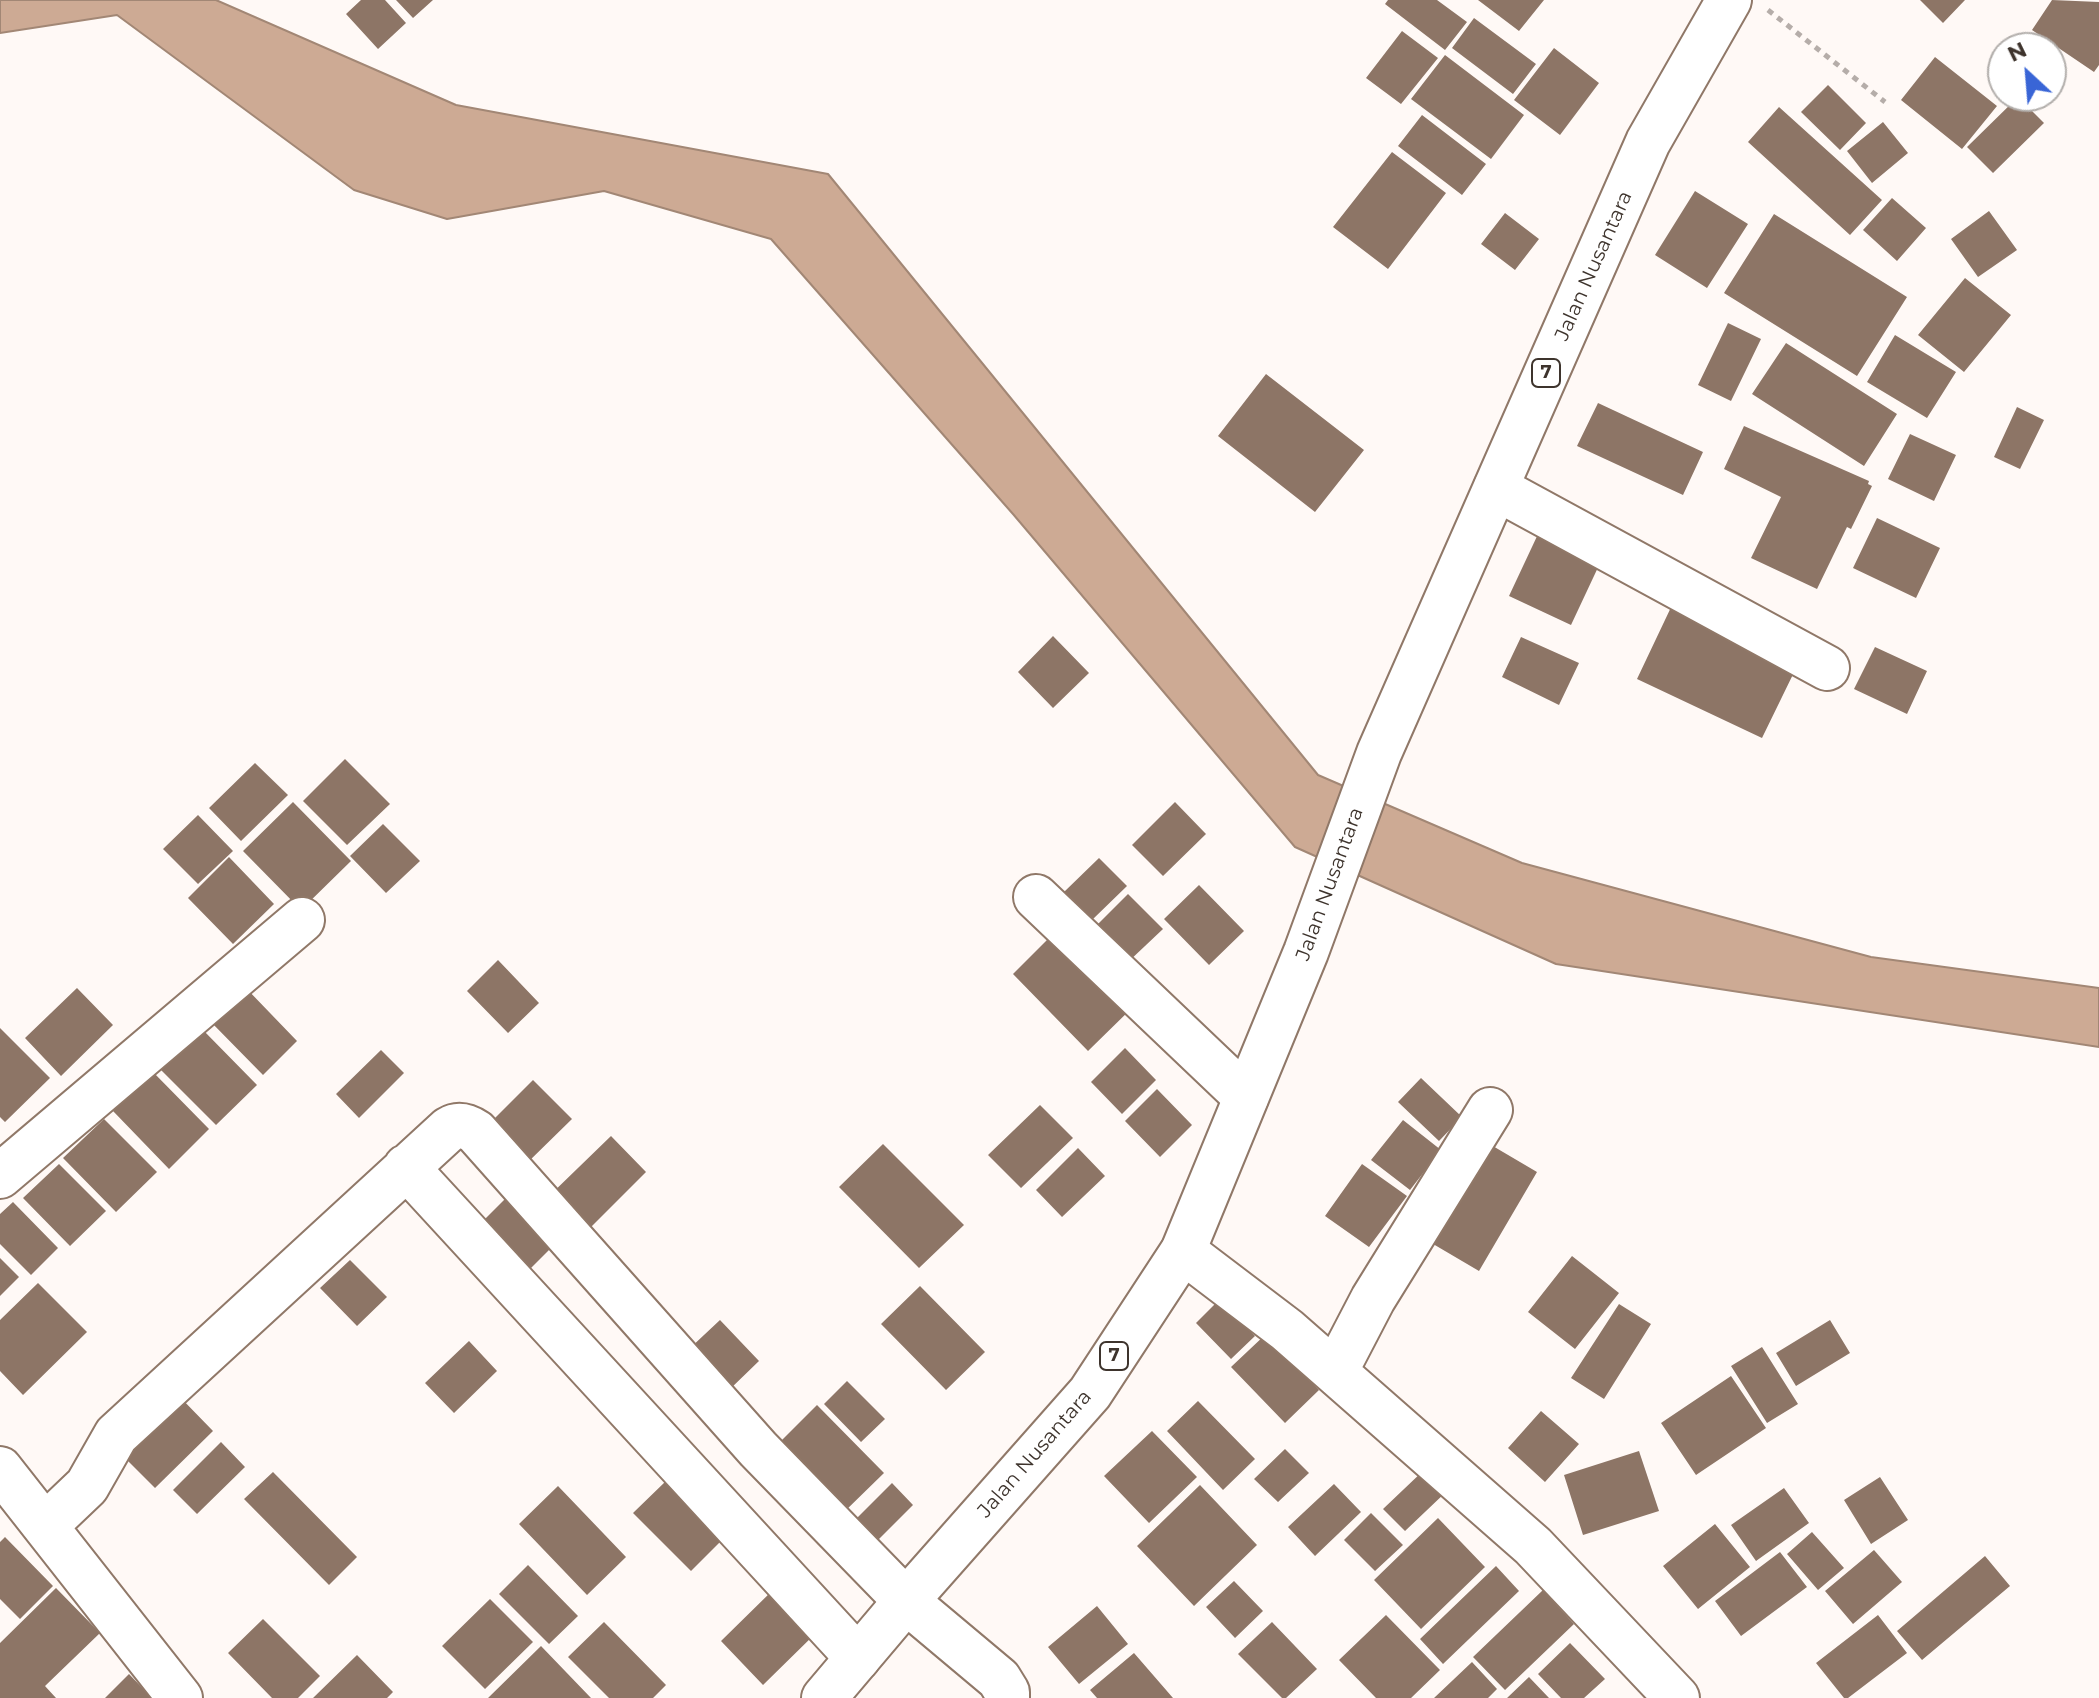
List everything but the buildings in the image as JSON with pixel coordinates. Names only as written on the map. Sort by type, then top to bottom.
[{"type":"main road","name":"Jalan Nusantara","points":[[824,1698],[1090,1393],[1183,1251],[1306,952],[1379,753],[1648,142],[1748,5]]},
{"type":"main road","points":[[1496,488],[1827,668]]},
{"type":"main road","points":[[1036,897],[1246,1097]]},
{"type":"main road","points":[[0,1176],[238,971],[302,920]]},
{"type":"main road","points":[[1335,1372],[1373,1299],[1490,1110]]},
{"type":"main road","points":[[24,1520],[87,1486],[116,1435],[406,1167],[454,1125],[467,1126],[476,1132],[758,1449],[906,1601],[999,1679],[1007,1698]]},
{"type":"main road","points":[[406,1167],[858,1658]]},
{"type":"main road","points":[[1183,1251],[1287,1330],[1533,1546],[1677,1698]]},
{"type":"main road","points":[[0,1469],[24,1520],[180,1698]]},
{"type":"path","points":[[1748,5],[1885,102]]},
{"type":"shaded area","points":[[0,0],[216,0],[456,105],[828,174],[1318,775],[1522,863],[1871,957],[2099,988],[2099,1047],[1556,964],[1295,847],[1013,514],[771,239],[604,191],[447,219],[354,190],[117,15],[0,33]]}]
